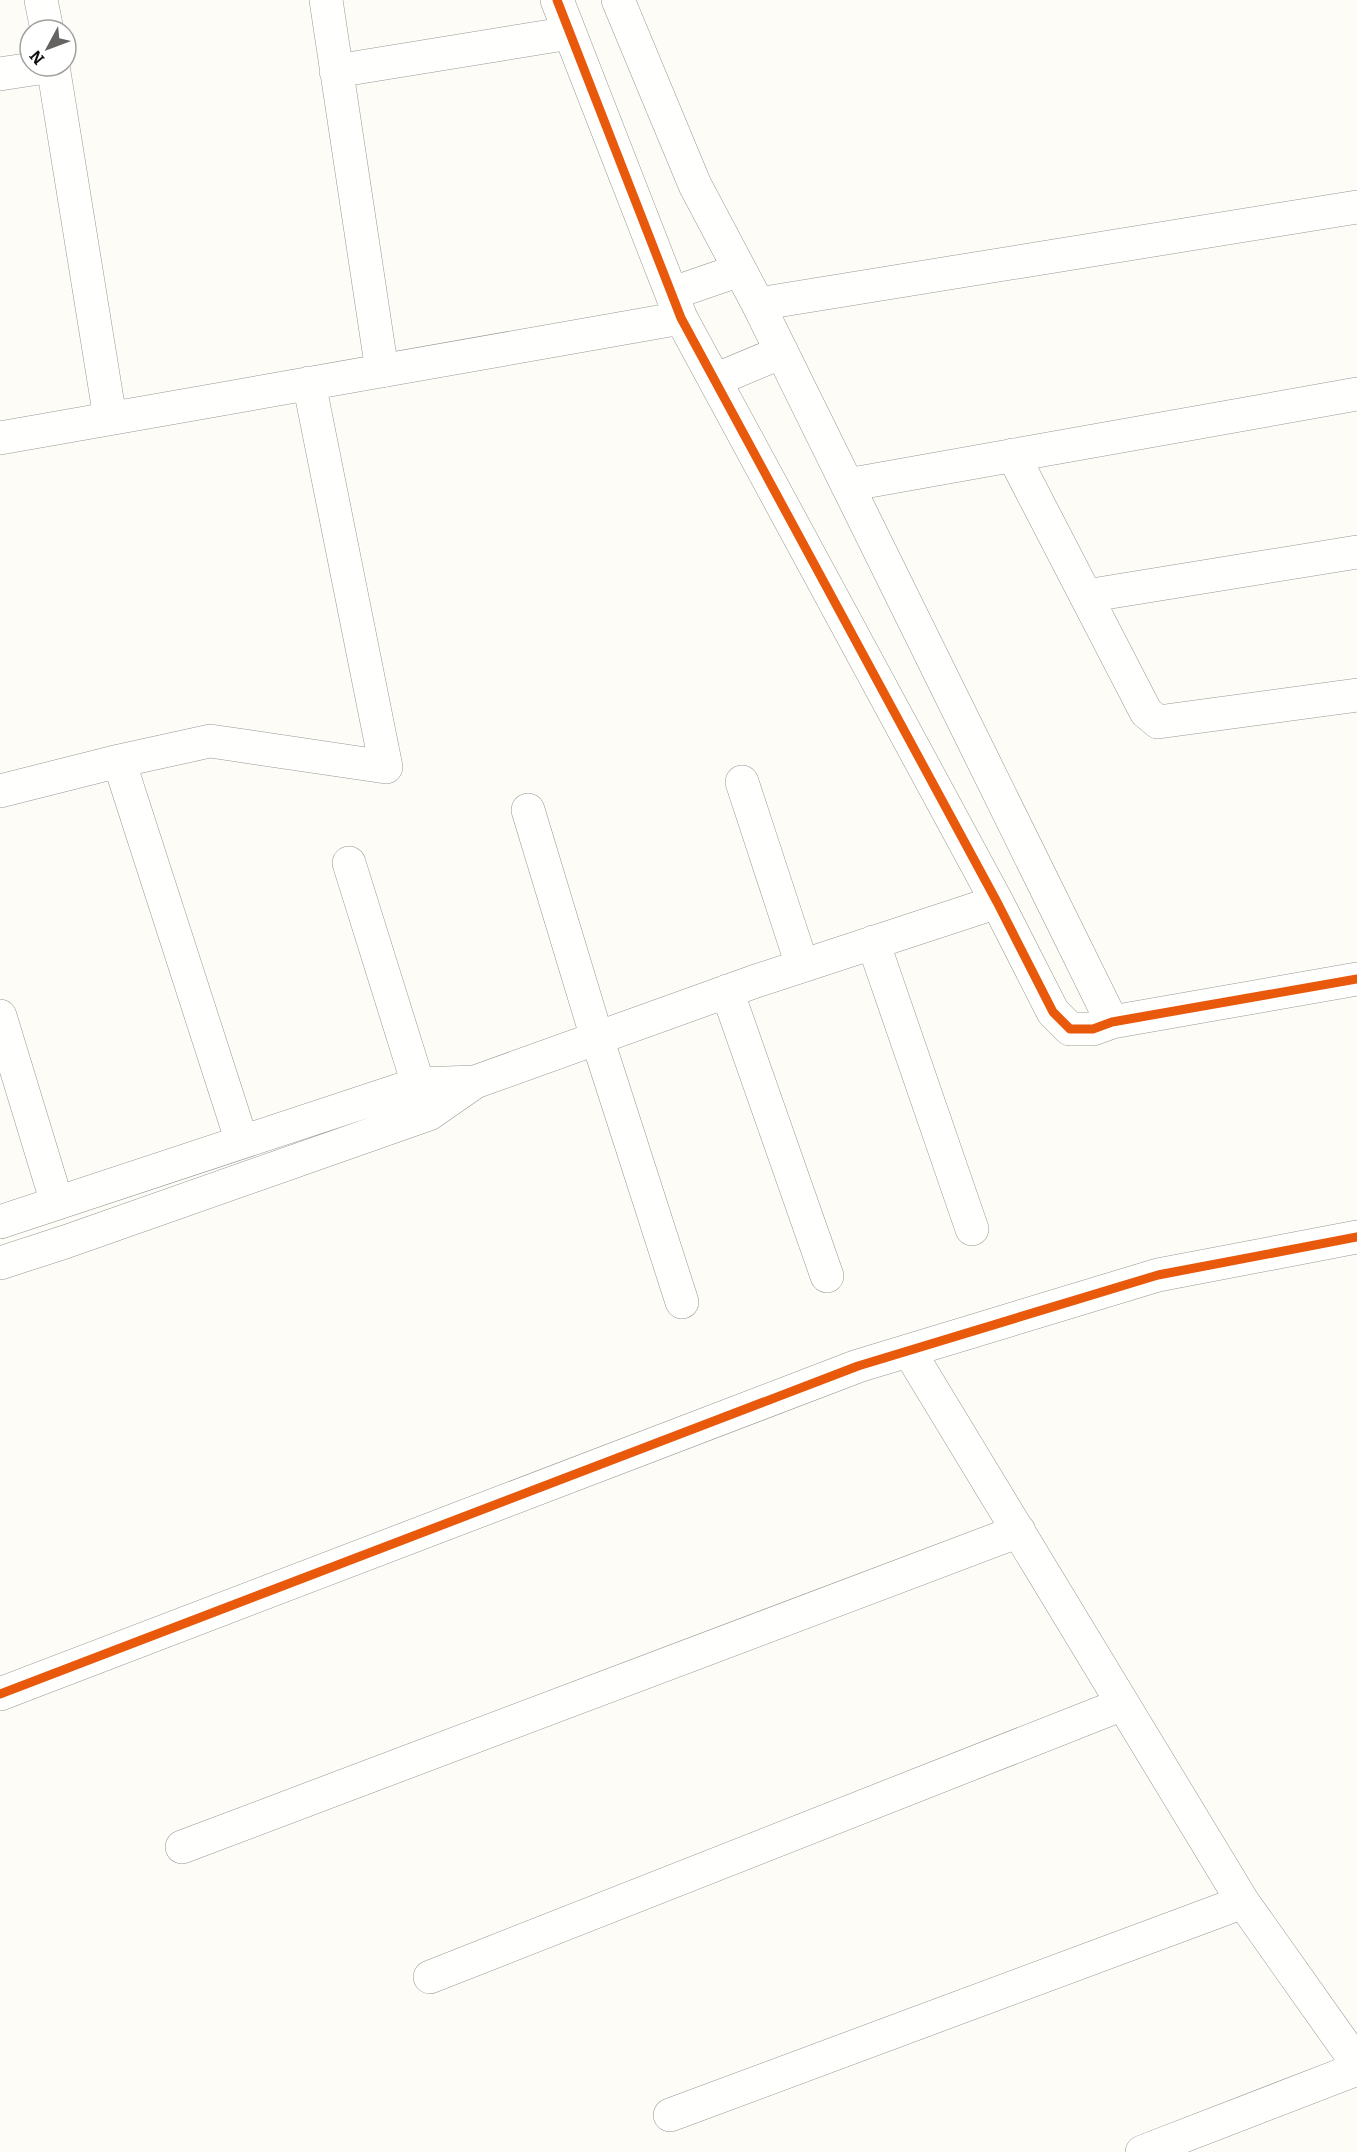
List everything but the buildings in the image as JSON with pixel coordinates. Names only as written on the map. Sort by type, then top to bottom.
[{"type":"street","points":[[41,0],[45,18]]},
{"type":"street","points":[[326,0],[382,371]]},
{"type":"street","points":[[557,0],[677,305],[715,380],[997,902],[1053,1012],[1070,1029],[1093,1029],[1112,1022],[1357,979]]},
{"type":"street","points":[[618,0],[695,185],[782,352],[1112,1022]]},
{"type":"street","points":[[336,71],[570,33]]},
{"type":"street","points":[[0,74],[18,71]]},
{"type":"street","points":[[54,78],[110,418]]},
{"type":"street","points":[[758,304],[1357,207]]},
{"type":"street","points":[[0,438],[382,371],[677,305],[740,270]]},
{"type":"street","points":[[715,380],[782,352]]},
{"type":"street","points":[[0,791],[210,741],[386,767],[309,383]]},
{"type":"street","points":[[848,485],[1357,394]]},
{"type":"street","points":[[1013,456],[1146,712],[1158,722],[1357,695]]},
{"type":"street","points":[[1086,596],[1357,552]]},
{"type":"street","points":[[119,761],[242,1142]]},
{"type":"street","points":[[742,782],[802,965]]},
{"type":"street","points":[[528,810],[597,1038],[682,1302]]},
{"type":"street","points":[[349,863],[418,1084]]},
{"type":"street","points":[[0,1263],[429,1114],[475,1083],[597,1038],[802,965],[997,902]]},
{"type":"street","points":[[873,942],[972,1229]]},
{"type":"street","points":[[727,991],[827,1276]]},
{"type":"street","points":[[0,1016],[57,1203]]},
{"type":"street","points":[[0,1222],[418,1084],[475,1083]]},
{"type":"street","points":[[0,1694],[858,1366],[1158,1275],[1357,1237]]},
{"type":"street","points":[[909,1351],[1243,1902],[1357,2063]]},
{"type":"street","points":[[182,1847],[1019,1531]]},
{"type":"street","points":[[430,1977],[1123,1704]]},
{"type":"street","points":[[670,2115],[1243,1902]]},
{"type":"street","points":[[1142,2152],[1357,2069]]},
{"type":"cycle path","points":[[557,0],[681,318],[997,902],[1053,1012],[1070,1029],[1093,1029],[1112,1022],[1357,979]]},
{"type":"cycle path","points":[[0,1694],[858,1366],[1158,1275],[1357,1237]]}]
